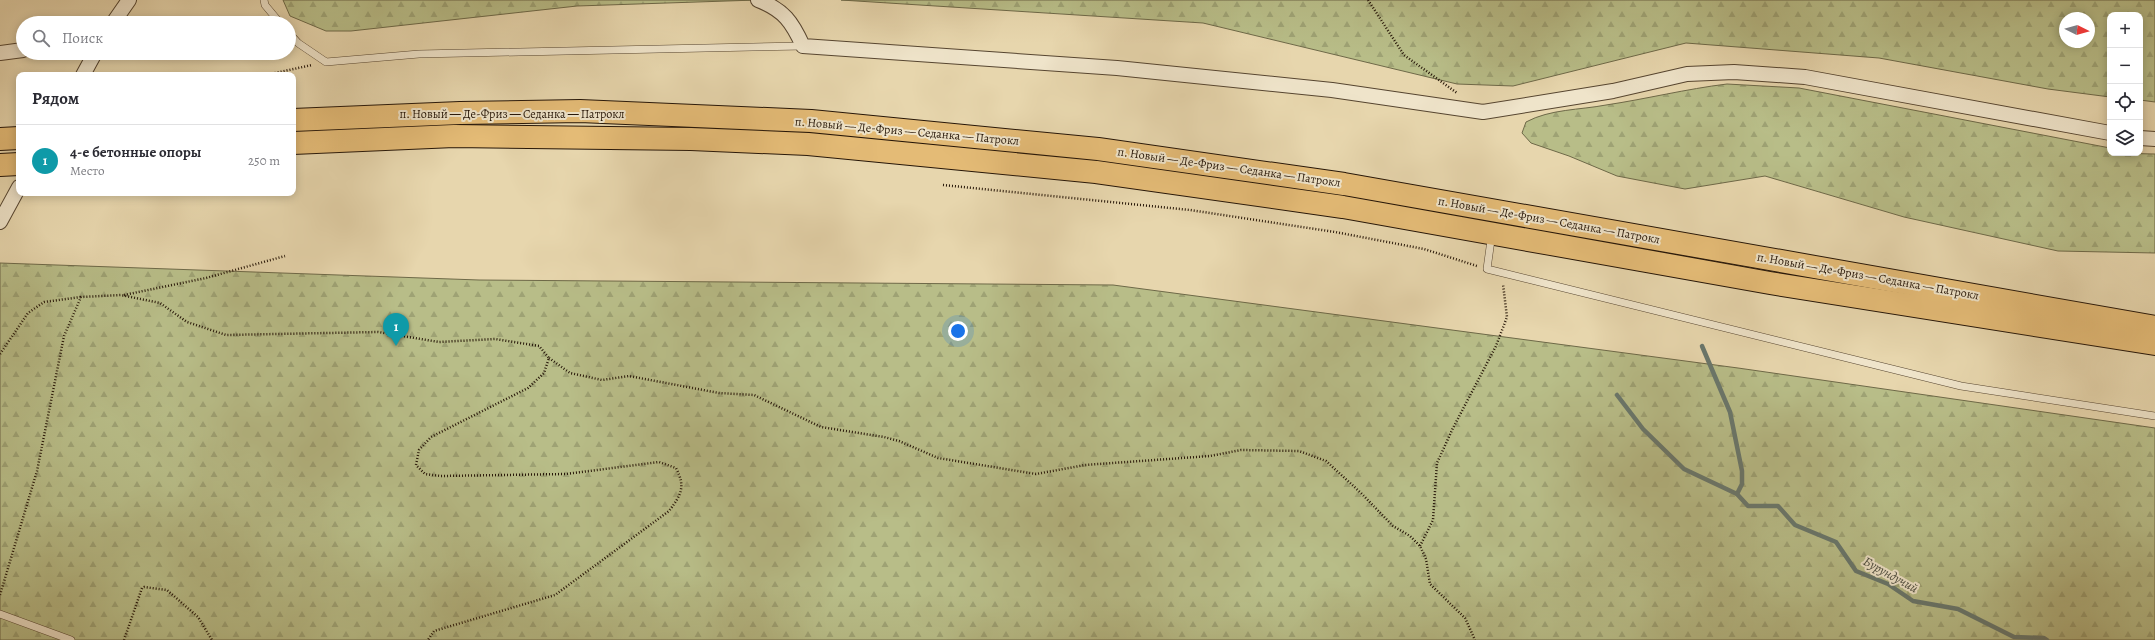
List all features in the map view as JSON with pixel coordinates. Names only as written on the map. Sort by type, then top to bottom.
[{"type":"highway","name":"п. Новый — Де-Фриз — Седанка — Патрокл","points":[[296,120],[460,113],[580,111],[811,121],[1098,149],[1344,184],[2155,327]]},
{"type":"highway","name":"п. Новый — Де-Фриз — Седанка — Патрокл","points":[[296,143],[454,136],[692,139],[808,144],[1096,172],[1343,207],[1770,283],[2155,344]]},
{"type":"highway","points":[[0,139],[16,138]]},
{"type":"highway","points":[[0,165],[16,164]]},
{"type":"street","points":[[118,16],[129,0]]},
{"type":"street","points":[[758,0],[769,4],[792,22],[803,46],[1117,68],[1332,90],[1483,112],[1613,91],[1688,74],[1742,73],[1805,77],[2107,132]]},
{"type":"street","points":[[0,54],[16,51]]},
{"type":"street","points":[[84,72],[91,60]]},
{"type":"street","points":[[2143,138],[2155,138]]},
{"type":"street","points":[[2,218],[16,192]]},
{"type":"lane","points":[[264,0],[265,5],[274,16]]},
{"type":"lane","points":[[296,41],[326,62],[419,54],[803,46]]},
{"type":"lane","points":[[1491,240],[1487,269],[1961,386],[2155,416]]},
{"type":"lane","points":[[0,614],[71,640]]},
{"type":"path","points":[[1368,0],[1404,55],[1458,94]]},
{"type":"path","points":[[280,72],[326,62]]},
{"type":"path","points":[[943,185],[1190,210],[1335,232],[1424,249],[1487,269]]},
{"type":"path","points":[[0,354],[28,312],[44,302],[81,297],[122,295],[206,278],[284,256]]},
{"type":"path","points":[[1420,546],[1432,520],[1437,463],[1453,428],[1496,346],[1507,316],[1502,272]]},
{"type":"path","points":[[122,295],[160,303],[187,322],[226,335],[378,332],[439,342],[495,339],[539,346],[548,358],[570,373],[602,380],[629,376],[719,393],[754,395],[821,427],[884,437],[899,441],[938,458],[1036,474],[1085,465],[1210,456],[1241,450],[1271,449],[1299,451],[1326,461],[1362,493],[1393,526],[1410,536],[1420,546],[1426,559],[1430,584],[1465,618],[1475,640]]},
{"type":"path","points":[[0,595],[38,471],[64,336],[81,297]]},
{"type":"path","points":[[428,640],[434,631],[555,595],[669,511],[679,497],[682,480],[676,468],[659,462],[558,475],[440,476],[425,474],[416,465],[419,450],[431,437],[528,388],[544,373],[548,358]]},
{"type":"path","points":[[124,640],[142,588],[144,587],[167,590],[198,617],[212,640]]},
{"type":"green space","points":[[283,0],[757,0],[577,6],[351,31],[326,31],[296,18],[296,16],[290,16]]},
{"type":"green space","points":[[841,0],[2155,0],[2155,102],[2143,100],[2143,12],[2107,12],[2107,97],[2048,89],[1879,58],[1686,43],[1513,86],[1457,84],[1203,23]]},
{"type":"green space","points":[[1727,84],[1799,88],[2107,147],[2107,156],[2143,156],[2143,154],[2155,154],[2155,253],[2058,251],[1904,217],[1765,176],[1685,189],[1617,176],[1569,156],[1531,143],[1522,133],[1526,122],[1555,112],[1621,103]]},
{"type":"green space","points":[[0,263],[479,280],[1113,285],[1738,368],[2155,428],[2155,640],[0,640]]},
{"type":"waterway","points":[[1702,346],[1730,412],[1742,471],[1742,484],[1737,494]]},
{"type":"waterway","name":"Бурундучий","points":[[1617,395],[1643,429],[1684,469],[1737,494],[1748,506],[1778,506],[1795,525],[1836,542],[1856,571],[1888,584],[1913,601],[1958,609],[2014,637],[2044,638],[2047,640]]},
{"type":"place","name":"4-е бетонные опоры","points":[[396,346]]}]
